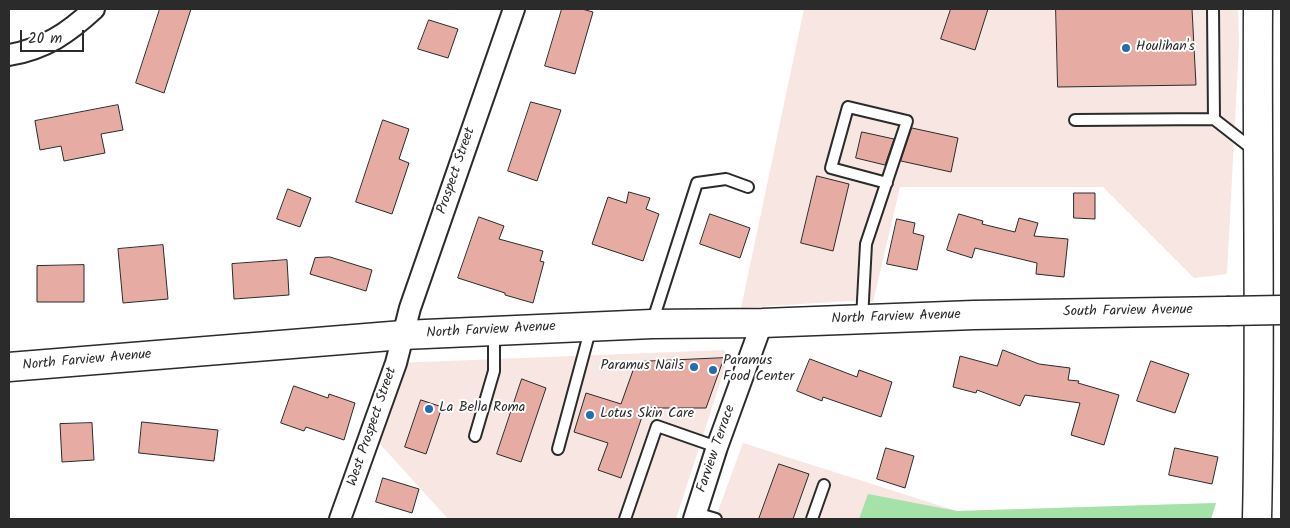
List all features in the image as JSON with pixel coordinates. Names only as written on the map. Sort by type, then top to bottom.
[{"type":"main road","points":[[1257,519],[1260,408],[1258,9]]},
{"type":"main road","name":"South Farview Avenue","points":[[974,315],[1281,310]]},
{"type":"main road","name":"North Farview Avenue","points":[[9,367],[403,335],[592,326],[762,323],[974,315]]},
{"type":"street","points":[[9,55],[22,53],[46,44],[72,29],[94,9]]},
{"type":"street","name":"Prospect Street","points":[[403,335],[410,308],[514,9]]},
{"type":"street","name":"Farview Terrace","points":[[695,516],[717,447],[762,323]]},
{"type":"street","name":"West Prospect Street","points":[[340,519],[396,363],[403,335]]},
{"type":"lane","points":[[1213,9],[1214,119]]},
{"type":"lane","points":[[862,320],[866,244],[887,183],[906,120],[848,107],[831,168],[887,183]]},
{"type":"lane","points":[[1075,120],[1214,119],[1258,153]]},
{"type":"lane","points":[[652,324],[697,183],[726,179],[748,187]]},
{"type":"lane","points":[[558,449],[592,326]]},
{"type":"lane","points":[[474,436],[494,371],[494,331]]},
{"type":"lane","points":[[625,519],[657,426],[717,447]]},
{"type":"lane","points":[[812,519],[824,485]]},
{"type":"lane","points":[[695,516],[716,519]]},
{"type":"shaded area","points":[[804,9],[1238,9],[1239,44],[1227,274],[1194,278],[1103,187],[900,187],[873,302],[848,301],[741,308]]},
{"type":"shaded area","points":[[724,350],[728,358],[676,519],[448,519],[371,434],[396,363]]},
{"type":"shaded area","points":[[743,443],[957,511],[1216,503],[1211,519],[715,519]]},
{"type":"green space","points":[[868,494],[957,511],[1216,503],[1211,519],[859,519]]},
{"type":"building","points":[[160,9],[191,9],[164,93],[136,83]]},
{"type":"building","points":[[562,9],[582,9],[593,12],[575,74],[545,66]]},
{"type":"building","points":[[951,9],[988,9],[975,50],[941,39]]},
{"type":"building","name":"Houlihan's","points":[[1056,9],[1192,9],[1196,85],[1058,87]]},
{"type":"building","points":[[429,20],[458,29],[448,58],[418,49]]},
{"type":"building","points":[[531,102],[561,110],[537,181],[508,171]]},
{"type":"building","points":[[118,105],[123,130],[101,134],[105,153],[64,161],[61,146],[40,150],[35,121]]},
{"type":"building","points":[[383,120],[409,129],[399,159],[409,163],[392,214],[356,202]]},
{"type":"building","points":[[912,128],[958,138],[951,172],[901,161]]},
{"type":"building","points":[[862,132],[894,139],[885,165],[856,158]]},
{"type":"building","points":[[817,176],[849,184],[833,251],[801,243]]},
{"type":"building","points":[[288,189],[311,198],[300,227],[277,219]]},
{"type":"building","points":[[629,192],[650,198],[646,209],[659,214],[643,261],[592,244],[608,197],[626,203]]},
{"type":"building","points":[[1074,193],[1095,193],[1095,219],[1074,218]]},
{"type":"building","points":[[710,214],[750,228],[740,258],[700,244]]},
{"type":"building","points":[[959,214],[983,221],[982,224],[1015,232],[1019,218],[1038,223],[1034,236],[1068,239],[1064,277],[1036,274],[1037,263],[975,248],[972,258],[947,250]]},
{"type":"building","points":[[479,217],[504,226],[499,239],[543,251],[540,261],[544,262],[533,303],[458,278]]},
{"type":"building","points":[[897,219],[915,223],[913,233],[924,236],[917,270],[887,264]]},
{"type":"building","points":[[163,245],[168,299],[123,303],[118,249]]},
{"type":"building","points":[[330,257],[372,270],[366,291],[310,274],[315,258]]},
{"type":"building","points":[[287,260],[289,295],[234,299],[232,264]]},
{"type":"building","points":[[84,265],[84,302],[37,302],[37,266]]},
{"type":"building","points":[[1003,350],[1039,364],[1070,368],[1068,380],[1079,381],[1078,383],[1119,395],[1104,445],[1071,435],[1080,403],[1025,395],[1020,406],[977,390],[976,393],[953,387],[960,356],[997,366]]},
{"type":"building","points":[[724,358],[706,408],[645,408],[621,478],[598,470],[608,443],[574,432],[586,393],[621,404],[636,362]]},
{"type":"building","points":[[810,359],[857,377],[859,370],[892,382],[881,417],[823,397],[822,401],[797,391]]},
{"type":"building","points":[[1151,361],[1189,374],[1175,413],[1137,401]]},
{"type":"building","points":[[522,379],[546,388],[521,462],[497,454]]},
{"type":"building","points":[[294,386],[328,398],[329,394],[355,403],[344,440],[306,427],[304,431],[281,423]]},
{"type":"building","points":[[421,400],[442,407],[426,454],[405,447]]},
{"type":"building","points":[[142,422],[218,430],[214,461],[139,453]]},
{"type":"building","points":[[92,423],[94,460],[62,462],[60,424]]},
{"type":"building","points":[[886,448],[914,456],[905,488],[877,479]]},
{"type":"building","points":[[1175,448],[1218,457],[1212,484],[1169,475]]},
{"type":"building","points":[[779,464],[809,474],[793,519],[759,519]]},
{"type":"building","points":[[383,478],[419,489],[412,513],[376,502]]},
{"type":"place","name":"Houlihan's","points":[[1126,48]]},
{"type":"place","name":"Paramus Nails","points":[[694,367]]},
{"type":"place","name":"Paramus Food Center","points":[[713,370]]},
{"type":"place","name":"La Bella Roma","points":[[429,409]]},
{"type":"place","name":"Lotus Skin Care","points":[[590,415]]}]
